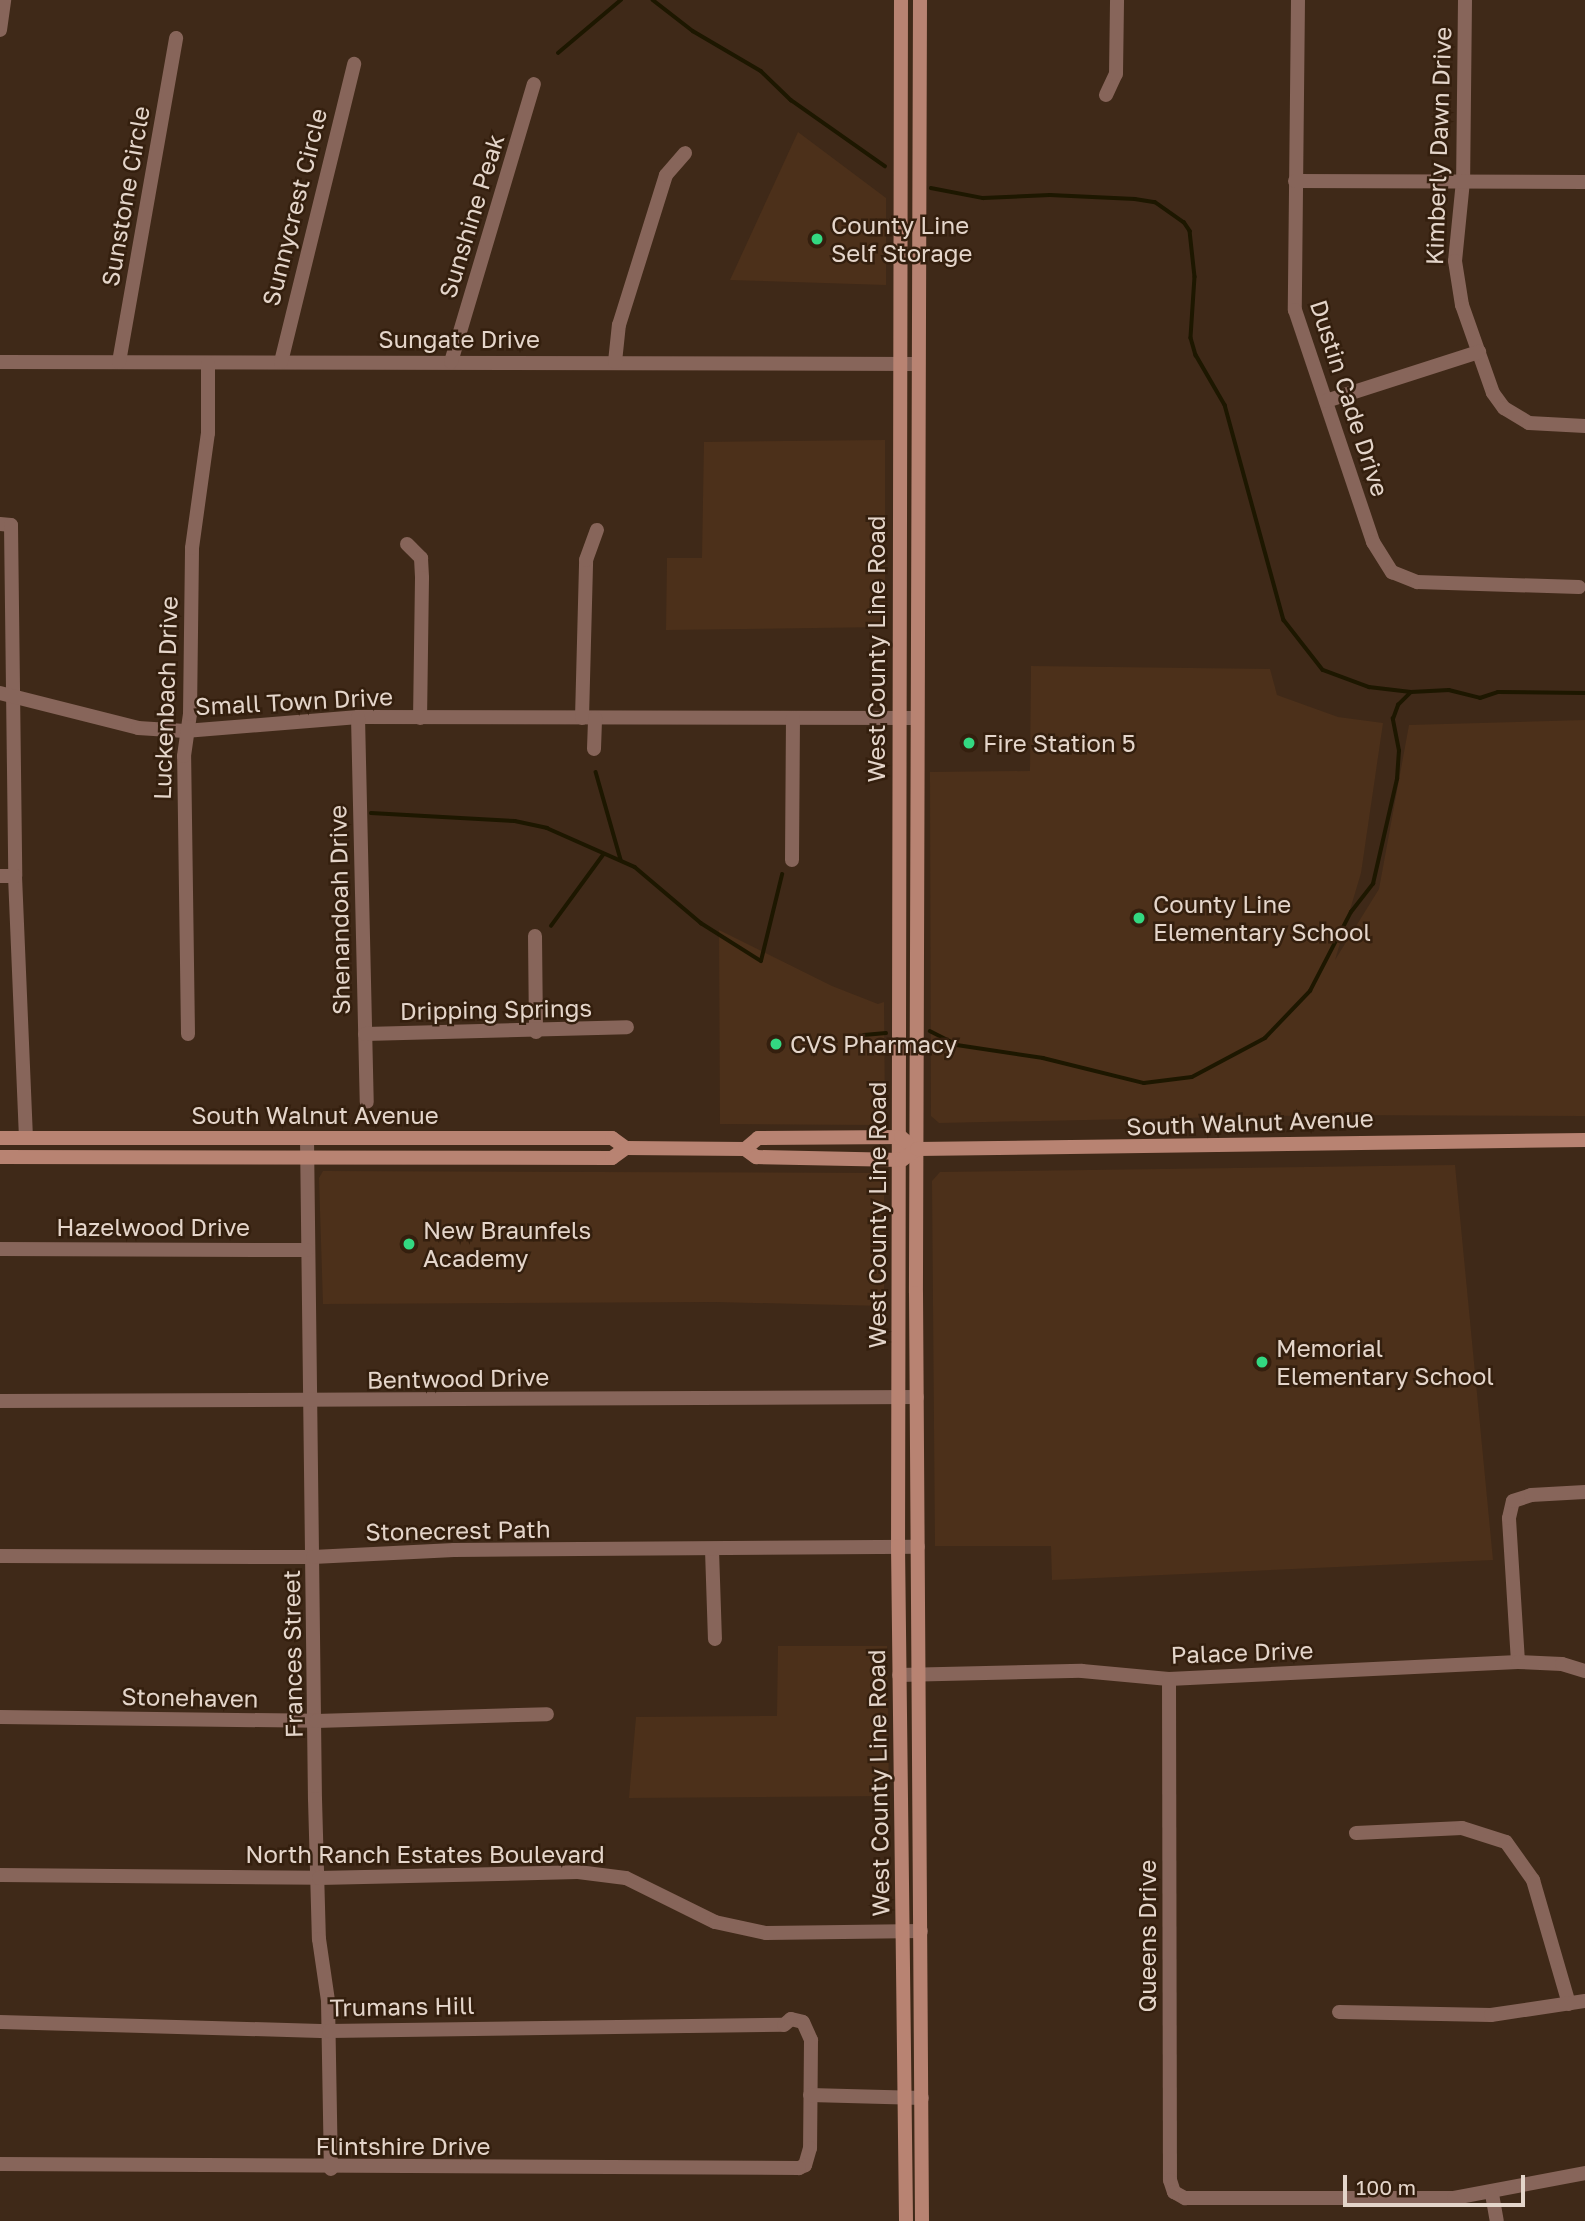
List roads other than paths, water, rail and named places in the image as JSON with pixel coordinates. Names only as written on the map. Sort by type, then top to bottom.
[{"type":"main road","name":"West County Line Road","points":[[901,0],[898,718],[902,1160],[898,1546],[906,2221]]},
{"type":"main road","name":"West County Line Road","points":[[920,0],[915,718],[916,1396],[922,2221]]},
{"type":"main road","points":[[901,218],[918,218]]},
{"type":"main road","points":[[901,1137],[916,1149],[902,1160]]},
{"type":"main road","name":"South Walnut Avenue","points":[[745,1149],[758,1138],[901,1137]]},
{"type":"main road","name":"South Walnut Avenue","points":[[0,1138],[612,1138],[626,1148]]},
{"type":"main road","name":"South Walnut Avenue","points":[[916,1149],[1585,1140]]},
{"type":"main road","name":"South Walnut Avenue","points":[[0,1157],[611,1158],[626,1148],[745,1149],[756,1157],[902,1160]]},
{"type":"street","points":[[0,30],[4,0]]},
{"type":"street","points":[[1105,96],[1116,74],[1117,0]]},
{"type":"street","name":"Dustin Cade Drive","points":[[1298,0],[1295,310],[1373,542],[1392,572],[1417,582],[1580,587]]},
{"type":"street","name":"Kimberly Dawn Drive","points":[[1465,0],[1463,181],[1455,261],[1462,305],[1493,393],[1511,414],[1529,423],[1585,426]]},
{"type":"street","name":"Sunstone Circle","points":[[119,362],[176,38]]},
{"type":"street","name":"Sunnycrest Circle","points":[[281,362],[354,64]]},
{"type":"street","name":"Sunshine Peak","points":[[451,362],[534,83]]},
{"type":"street","points":[[615,362],[619,325],[666,175],[685,153]]},
{"type":"street","points":[[1295,181],[1585,182]]},
{"type":"street","points":[[1326,401],[1479,352]]},
{"type":"street","name":"Sungate Drive","points":[[0,362],[918,364]]},
{"type":"street","name":"Luckenbach Drive","points":[[188,1034],[184,756],[192,548],[205,477],[208,364]]},
{"type":"street","points":[[6,525],[7,876],[26,1138]]},
{"type":"street","points":[[594,749],[588,718],[586,560],[597,530]]},
{"type":"street","points":[[407,544],[421,558],[421,718]]},
{"type":"street","name":"Small Town Drive","points":[[6,695],[138,728],[187,731],[358,717],[915,718]]},
{"type":"street","name":"Shenandoah Drive","points":[[358,717],[367,1102]]},
{"type":"street","points":[[792,860],[793,718]]},
{"type":"street","points":[[535,936],[536,1031]]},
{"type":"street","name":"Dripping Springs","points":[[365,1034],[627,1027]]},
{"type":"street","name":"Frances Street","points":[[307,1138],[305,1158],[319,1940],[328,2031],[331,2169]]},
{"type":"street","name":"Hazelwood Drive","points":[[0,1249],[307,1250]]},
{"type":"street","name":"Bentwood Drive","points":[[0,1401],[311,1402],[916,1396]]},
{"type":"street","points":[[1518,1662],[1509,1518],[1513,1501],[1531,1494],[1585,1492]]},
{"type":"street","name":"Stonecrest Path","points":[[0,1556],[313,1557],[454,1550],[918,1547]]},
{"type":"street","points":[[712,1550],[715,1639]]},
{"type":"street","name":"Palace Drive","points":[[899,1675],[1082,1671],[1169,1679],[1518,1662],[1562,1664],[1585,1671]]},
{"type":"street","name":"Queens Drive","points":[[1169,1679],[1170,2180],[1174,2192],[1185,2198],[1434,2199],[1492,2194]]},
{"type":"street","name":"Stonehaven","points":[[0,1717],[316,1721],[547,1714]]},
{"type":"street","points":[[1356,1833],[1462,1828],[1506,1842],[1533,1881],[1569,2004]]},
{"type":"street","name":"North Ranch Estates Boulevard","points":[[0,1875],[319,1878],[596,1874],[641,1883],[715,1922],[766,1933],[902,1933],[921,1930]]},
{"type":"street","points":[[1339,2012],[1482,2015],[1585,2001]]},
{"type":"street","name":"Trumans Hill","points":[[0,2022],[328,2031],[803,2022],[811,2040],[810,2095]]},
{"type":"street","points":[[810,2095],[922,2098]]},
{"type":"street","name":"Flintshire Drive","points":[[0,2164],[331,2169],[788,2169],[805,2165],[810,2148],[810,2095]]},
{"type":"street","points":[[1497,2221],[1492,2194],[1585,2174]]},
{"type":"waterway","points":[[558,53],[621,0]]},
{"type":"waterway","points":[[653,0],[693,31],[761,71],[791,100],[885,166]]},
{"type":"waterway","points":[[931,188],[983,198],[1050,195],[1135,199],[1155,202],[1184,222],[1190,231],[1195,277],[1191,338],[1196,355],[1225,405],[1284,620],[1323,670],[1369,687],[1411,692],[1449,690],[1480,698],[1498,692],[1585,693]]},
{"type":"waterway","points":[[930,1031],[957,1045],[1043,1058],[1144,1083],[1192,1077],[1265,1038],[1310,991],[1351,912],[1373,884],[1397,779],[1399,751],[1393,719],[1398,705],[1410,693]]},
{"type":"waterway","points":[[596,772],[621,860]]},
{"type":"waterway","points":[[371,813],[515,821],[547,828],[635,867],[701,923],[761,961],[782,875]]},
{"type":"waterway","points":[[551,926],[603,855]]},
{"type":"waterway","points":[[864,1035],[886,1033]]},
{"type":"place","name":"County Line Self Storage","points":[[817,239]]},
{"type":"place","name":"Fire Station 5","points":[[969,743]]},
{"type":"place","name":"County Line Elementary School","points":[[1139,918]]},
{"type":"place","name":"CVS Pharmacy","points":[[776,1044]]},
{"type":"place","name":"New Braunfels Academy","points":[[409,1244]]},
{"type":"place","name":"Memorial Elementary School","points":[[1262,1362]]}]
